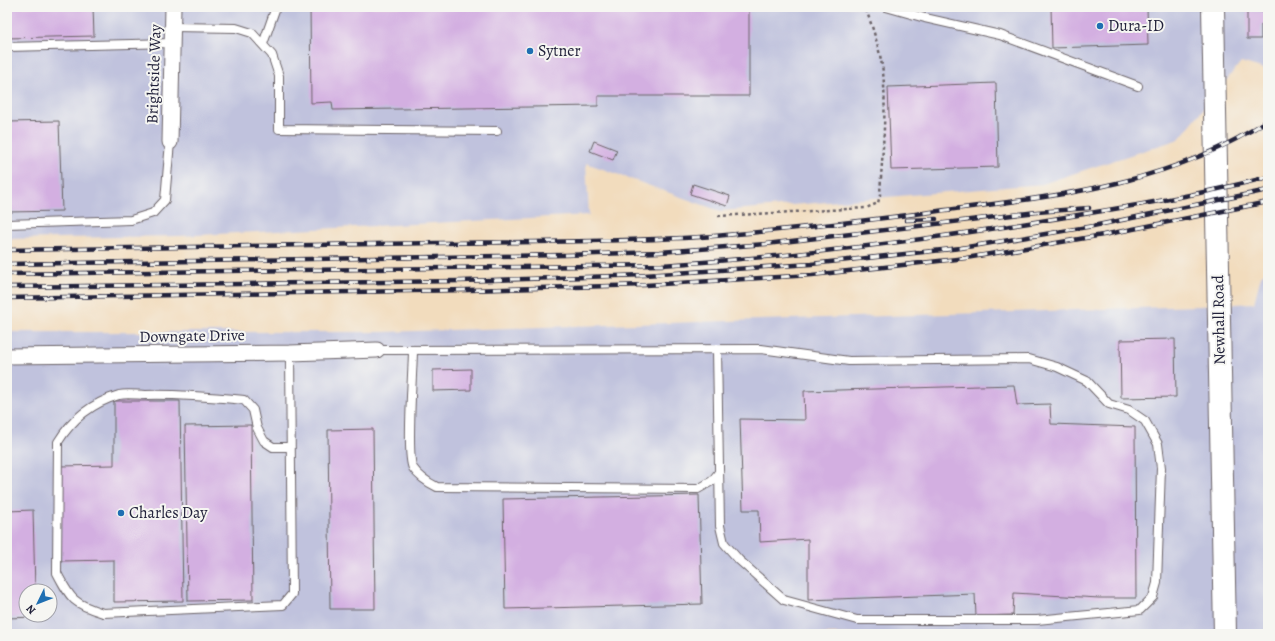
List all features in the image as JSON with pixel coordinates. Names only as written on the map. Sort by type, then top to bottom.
[{"type":"main road","name":"Newhall Road","points":[[1213,7],[1225,634]]},
{"type":"street","name":"Brightside Way","points":[[170,142],[173,7]]},
{"type":"street","name":"Downgate Drive","points":[[7,356],[290,354],[377,350]]},
{"type":"lane","points":[[263,44],[276,7]]},
{"type":"lane","points":[[886,7],[925,18],[1000,35],[1138,86]]},
{"type":"lane","points":[[173,27],[236,28],[252,33],[272,55],[279,76],[279,129],[497,131]]},
{"type":"lane","points":[[7,47],[173,43]]},
{"type":"lane","points":[[7,224],[131,220],[153,213],[165,200],[170,142]]},
{"type":"lane","points":[[377,350],[716,349],[762,349],[849,361],[1029,359],[1057,367],[1087,381],[1109,404],[1128,410],[1145,421],[1158,444],[1161,468],[1157,583],[1153,597],[1140,610],[1037,620],[858,620],[784,600],[739,560],[724,543],[720,526],[716,349]]},
{"type":"lane","points":[[413,350],[410,446],[412,466],[422,479],[437,488],[698,489],[712,481],[719,472]]},
{"type":"lane","points":[[290,354],[292,594],[283,605],[103,613],[80,606],[66,591],[57,574],[58,442],[78,416],[97,404],[120,395],[183,394],[244,400],[253,410],[258,428],[264,441],[273,447],[290,447]]},
{"type":"path","points":[[718,216],[866,208],[878,203],[880,195],[882,149],[883,72],[877,40],[865,7]]},
{"type":"shaded area","points":[[7,7],[1268,7],[1268,70],[1241,62],[1179,139],[1042,184],[720,211],[586,163],[589,215],[178,236],[7,239]]},
{"type":"shaded area","points":[[1268,269],[1268,634],[7,634],[7,332],[384,332],[1254,303],[1261,276]]},
{"type":"building","points":[[7,7],[93,7],[94,36],[7,38]]},
{"type":"building","name":"Sytner","points":[[310,7],[749,7],[749,96],[598,96],[598,106],[333,110],[332,102],[311,103]]},
{"type":"building","name":"Dura-ID","points":[[1051,7],[1147,7],[1148,45],[1052,48]]},
{"type":"building","points":[[1247,11],[1268,12],[1268,25],[1261,25],[1261,39],[1247,39]]},
{"type":"building","points":[[996,83],[998,167],[891,170],[888,87]]},
{"type":"building","points":[[59,121],[62,211],[7,212],[7,122]]},
{"type":"building","points":[[594,141],[617,150],[613,160],[590,151]]},
{"type":"building","points":[[693,184],[730,196],[727,206],[690,194]]},
{"type":"building","points":[[1175,339],[1176,397],[1121,398],[1120,340]]},
{"type":"building","points":[[471,369],[471,390],[433,391],[433,370]]},
{"type":"building","points":[[1014,385],[1017,405],[1050,404],[1051,424],[1135,427],[1136,598],[1099,598],[1014,593],[1013,615],[976,616],[975,594],[808,600],[808,539],[760,542],[759,510],[743,510],[740,419],[805,420],[804,391]]},
{"type":"building","name":"Charles Day","points":[[114,401],[180,401],[183,601],[114,602],[114,560],[61,561],[60,466],[114,465]]},
{"type":"building","points":[[251,425],[253,600],[188,601],[185,426]]},
{"type":"building","points":[[373,429],[375,609],[330,609],[328,430]]},
{"type":"building","points":[[699,495],[702,604],[505,609],[503,499]]},
{"type":"building","points":[[33,510],[35,583],[18,583],[18,618],[7,618],[7,511]]},
{"type":"railway","points":[[7,250],[602,241],[701,237],[788,229],[1019,201],[1106,186],[1148,175],[1190,161],[1230,143],[1268,120]]},
{"type":"railway","points":[[7,274],[662,265],[710,262],[807,253],[999,228],[1158,201],[1268,177]]},
{"type":"railway","points":[[7,287],[461,281],[645,275],[811,264],[961,248],[1093,226],[1268,190]]},
{"type":"railway","points":[[7,298],[468,290],[646,285],[812,275],[966,258],[1103,235],[1268,202]]},
{"type":"railway","points":[[7,264],[565,255],[660,252],[766,244],[1037,212],[1089,208]]},
{"type":"railway","points":[[906,220],[936,219]]},
{"type":"place","name":"Dura-ID","points":[[1100,26]]},
{"type":"place","name":"Sytner","points":[[530,51]]},
{"type":"place","name":"Charles Day","points":[[121,513]]}]
